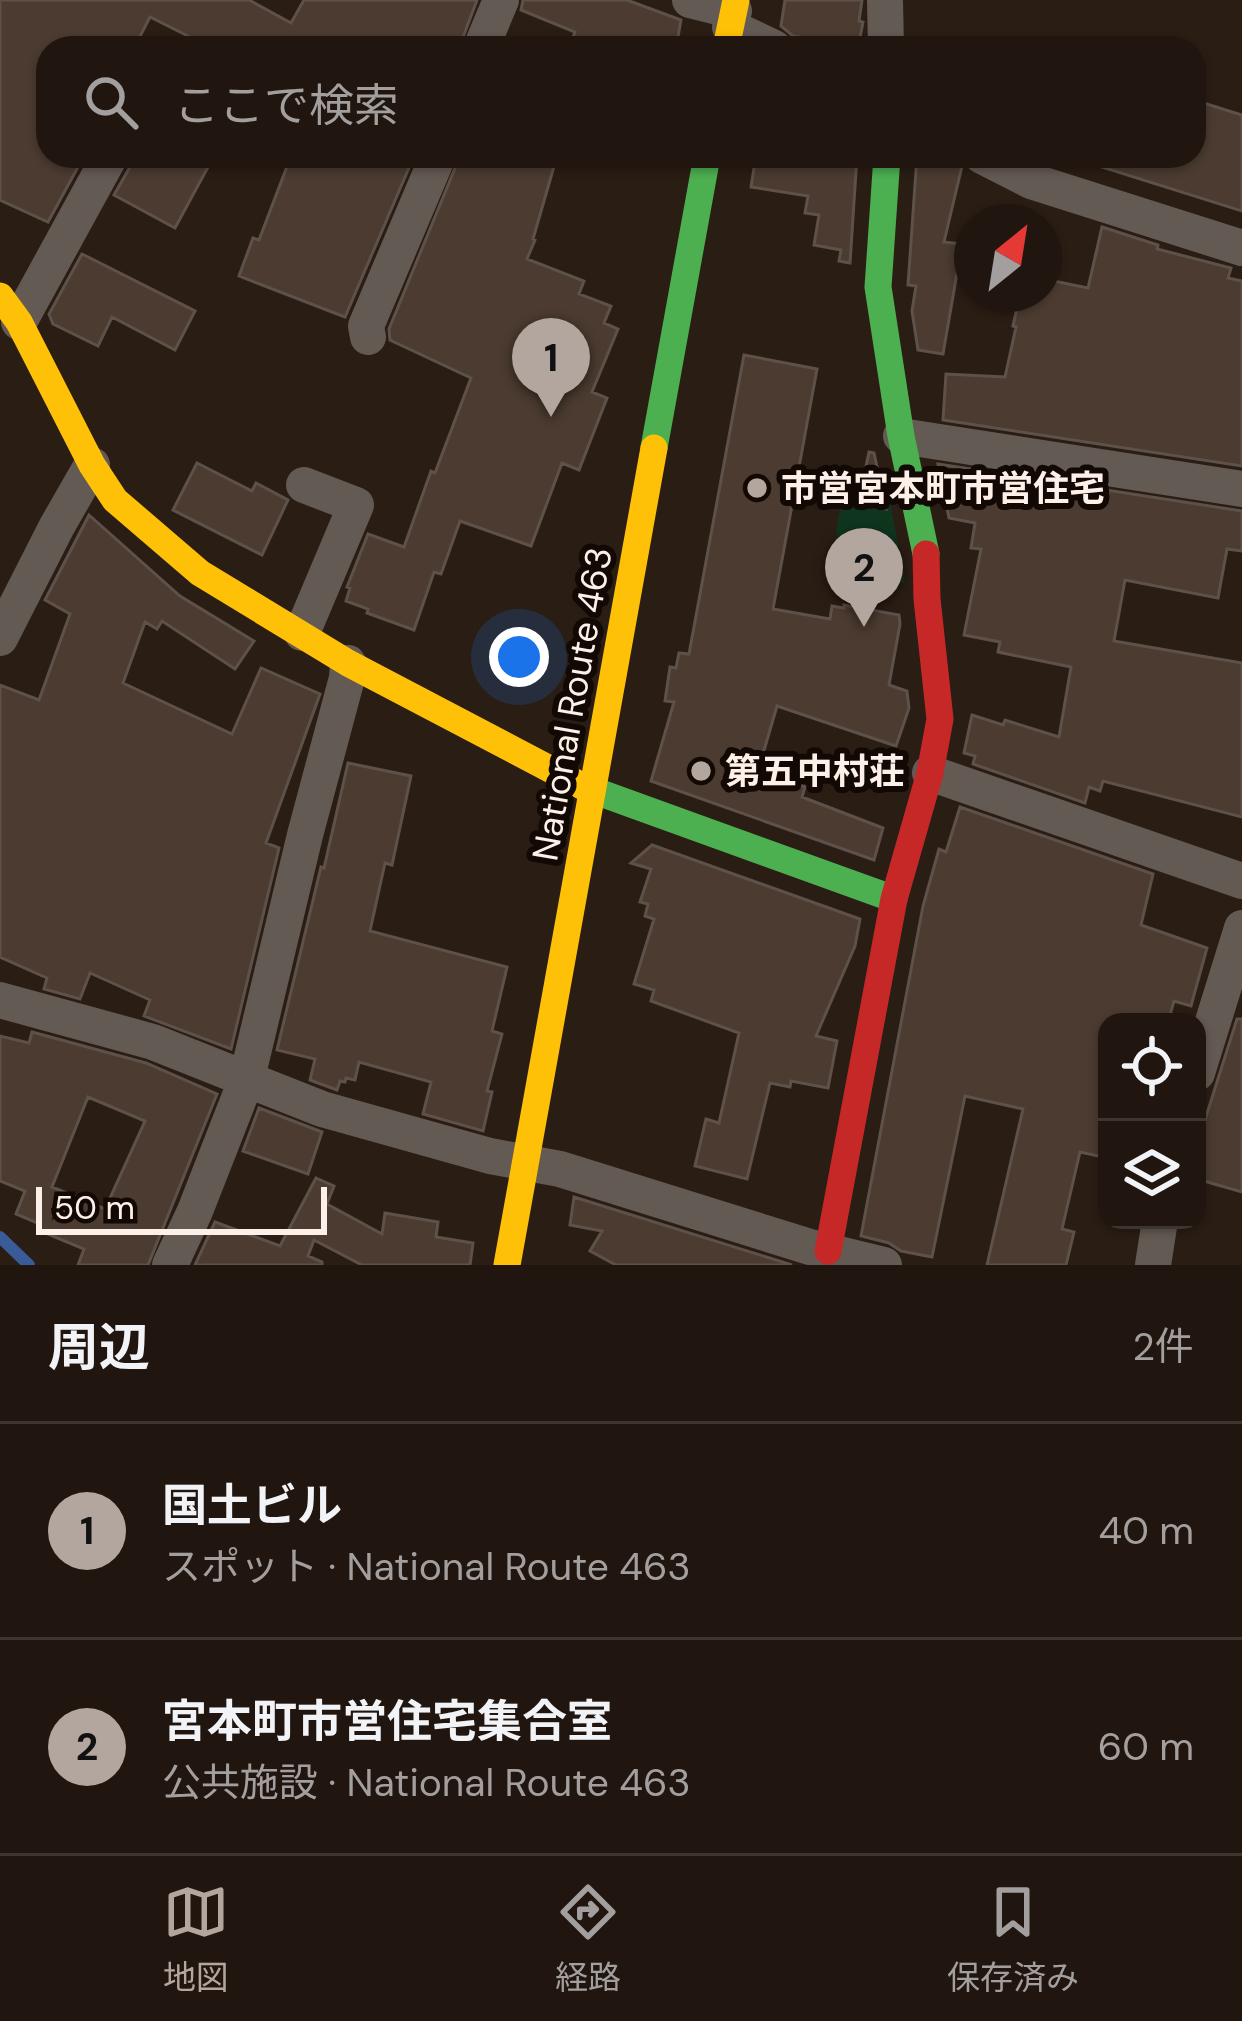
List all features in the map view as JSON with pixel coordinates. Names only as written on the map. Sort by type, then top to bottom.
[{"type":"main road","name":"National Route 463","points":[[507,1265],[704,168]]},
{"type":"main road","points":[[812,1254],[940,719],[927,562],[878,287],[885,168]]},
{"type":"main road","points":[[9,309],[115,500],[200,573],[348,663],[593,792],[894,899]]},
{"type":"street","points":[[486,36],[500,0]]},
{"type":"street","points":[[690,0],[732,22]]},
{"type":"street","points":[[885,0],[886,36]]},
{"type":"street","points":[[9,309],[102,168]]},
{"type":"street","points":[[368,337],[366,326],[433,168]]},
{"type":"street","points":[[1006,168],[1031,181],[1242,248]]},
{"type":"street","points":[[902,436],[1242,489]]},
{"type":"street","points":[[0,638],[92,465]]},
{"type":"street","points":[[302,633],[356,506],[304,485]]},
{"type":"street","points":[[170,1265],[247,1078],[348,663]]},
{"type":"street","points":[[930,773],[1242,881]]},
{"type":"street","points":[[1206,1044],[1242,928]]},
{"type":"street","points":[[0,1000],[153,1042],[322,1108],[525,1163],[560,1168],[812,1254],[884,1265]]},
{"type":"street","points":[[1154,1265],[1159,1229]]},
{"type":"green space","points":[[887,485],[905,583],[840,573],[836,533],[844,501],[856,490]]},
{"type":"building","points":[[0,0],[249,0],[291,23],[304,0],[477,0],[464,36],[188,36],[150,17],[140,36],[36,36],[36,168],[77,168],[48,222],[0,200]]},
{"type":"building","points":[[523,0],[627,0],[681,20],[678,36],[574,36],[575,32],[521,10]]},
{"type":"building","points":[[785,0],[862,0],[860,36],[793,36],[781,26]]},
{"type":"building","points":[[1206,104],[1242,115],[1242,211],[1105,168],[1206,168]]},
{"type":"building","points":[[129,168],[208,168],[175,228],[114,195]]},
{"type":"building","points":[[286,168],[409,168],[345,317],[239,276],[253,238],[259,240]]},
{"type":"building","points":[[455,168],[554,168],[527,259],[584,281],[579,294],[611,306],[604,323],[618,329],[592,392],[607,398],[579,470],[562,463],[531,546],[460,521],[441,574],[434,572],[414,630],[346,601],[347,587],[368,534],[404,547],[471,378],[390,340],[389,329]]},
{"type":"building","points":[[754,168],[856,168],[850,263],[839,261],[841,250],[814,245],[819,215],[805,213],[808,196],[751,187]]},
{"type":"building","points":[[916,168],[962,168],[944,242],[954,243],[954,290],[943,354],[918,350],[912,311],[916,286],[908,285]]},
{"type":"building","points":[[1102,227],[1158,245],[1157,249],[1231,268],[1228,278],[1242,281],[1242,466],[943,420],[946,374],[1005,377],[1016,312],[1062,312],[1062,283],[1088,288]]},
{"type":"building","points":[[82,254],[195,311],[175,350],[112,317],[98,346],[53,324],[49,314]]},
{"type":"building","points":[[744,355],[817,369],[773,609],[830,619],[832,606],[844,605],[899,615],[889,685],[907,691],[909,708],[896,746],[777,706],[758,771],[805,787],[802,797],[883,828],[874,860],[651,781],[674,702],[665,701],[670,667],[676,668],[679,653],[689,654]]},
{"type":"building","points":[[869,452],[874,453],[886,509],[858,505]]},
{"type":"building","points":[[197,463],[252,491],[256,483],[288,500],[262,555],[173,510]]},
{"type":"building","points":[[938,464],[1242,511],[1242,551],[1227,549],[1218,598],[1125,580],[1114,641],[1242,663],[1242,817],[1103,781],[1100,791],[1089,787],[1085,803],[973,764],[975,756],[964,753],[972,715],[1059,737],[1071,667],[998,652],[1000,642],[964,635],[981,549],[971,548],[975,523],[949,518]]},
{"type":"building","points":[[89,515],[180,596],[254,641],[235,669],[162,621],[157,629],[145,622],[123,683],[232,734],[261,668],[320,694],[266,843],[279,848],[231,1049],[144,1016],[150,1000],[90,973],[80,999],[44,989],[47,978],[0,957],[0,685],[39,700],[70,614],[45,600]]},
{"type":"building","points":[[348,763],[411,776],[392,865],[385,863],[370,931],[507,967],[492,1031],[502,1034],[487,1091],[492,1092],[483,1131],[423,1114],[431,1082],[359,1062],[355,1080],[340,1081],[337,1090],[310,1080],[315,1059],[277,1050]]},
{"type":"building","points":[[960,807],[1153,874],[1141,925],[1207,948],[1191,1006],[1174,1001],[1171,1013],[1098,1013],[1098,1156],[1080,1152],[1062,1229],[1074,1232],[1066,1265],[987,1265],[1023,1109],[965,1096],[932,1257],[861,1236],[923,906],[939,849],[946,852]]},
{"type":"building","points":[[652,845],[860,919],[855,946],[816,1036],[837,1041],[828,1088],[791,1081],[790,1087],[770,1083],[747,1179],[695,1166],[706,1119],[719,1123],[739,1033],[651,1001],[654,990],[634,984],[654,919],[645,916],[648,904],[640,902],[651,869],[631,863]]},
{"type":"building","points":[[1237,1019],[1242,1019],[1242,1192],[1206,1182],[1206,1117]]},
{"type":"building","points":[[32,1032],[146,1063],[217,1094],[148,1265],[78,1265],[84,1249],[38,1230],[40,1224],[16,1214],[25,1191],[0,1181],[0,1036],[29,1043]],"holes":[[[88,1097],[145,1121],[105,1209],[52,1187]]]},
{"type":"building","points":[[259,1108],[322,1132],[308,1174],[243,1151]]},
{"type":"building","points":[[316,1178],[334,1186],[327,1204],[382,1234],[385,1213],[438,1222],[436,1237],[473,1243],[470,1265],[362,1265],[314,1240],[308,1256],[322,1265],[195,1265],[215,1222],[280,1246]]},
{"type":"building","points":[[574,1197],[792,1265],[616,1265],[590,1251],[602,1231],[570,1225]]},
{"type":"waterway","points":[[0,1237],[29,1265]]},
{"type":"traffic: fast","points":[[654,448],[705,168]]},
{"type":"traffic: fast","points":[[886,168],[878,287],[901,436],[926,554]]},
{"type":"traffic: fast","points":[[584,787],[894,899]]},
{"type":"traffic: slow","points":[[728,36],[736,0]]},
{"type":"traffic: slow","points":[[0,296],[19,322],[92,465],[115,500],[200,573],[348,663],[584,787]]},
{"type":"traffic: slow","points":[[507,1265],[654,448]]},
{"type":"traffic: jam","points":[[828,1251],[894,899],[930,773],[940,719],[926,554]]},
{"type":"place","name":"国土ビル","points":[[551,417]]},
{"type":"place","name":"市営宮本町市営住宅","points":[[757,488]]},
{"type":"place","name":"宮本町市営住宅集合室","points":[[864,627]]},
{"type":"place","name":"第五中村荘","points":[[701,771]]}]
